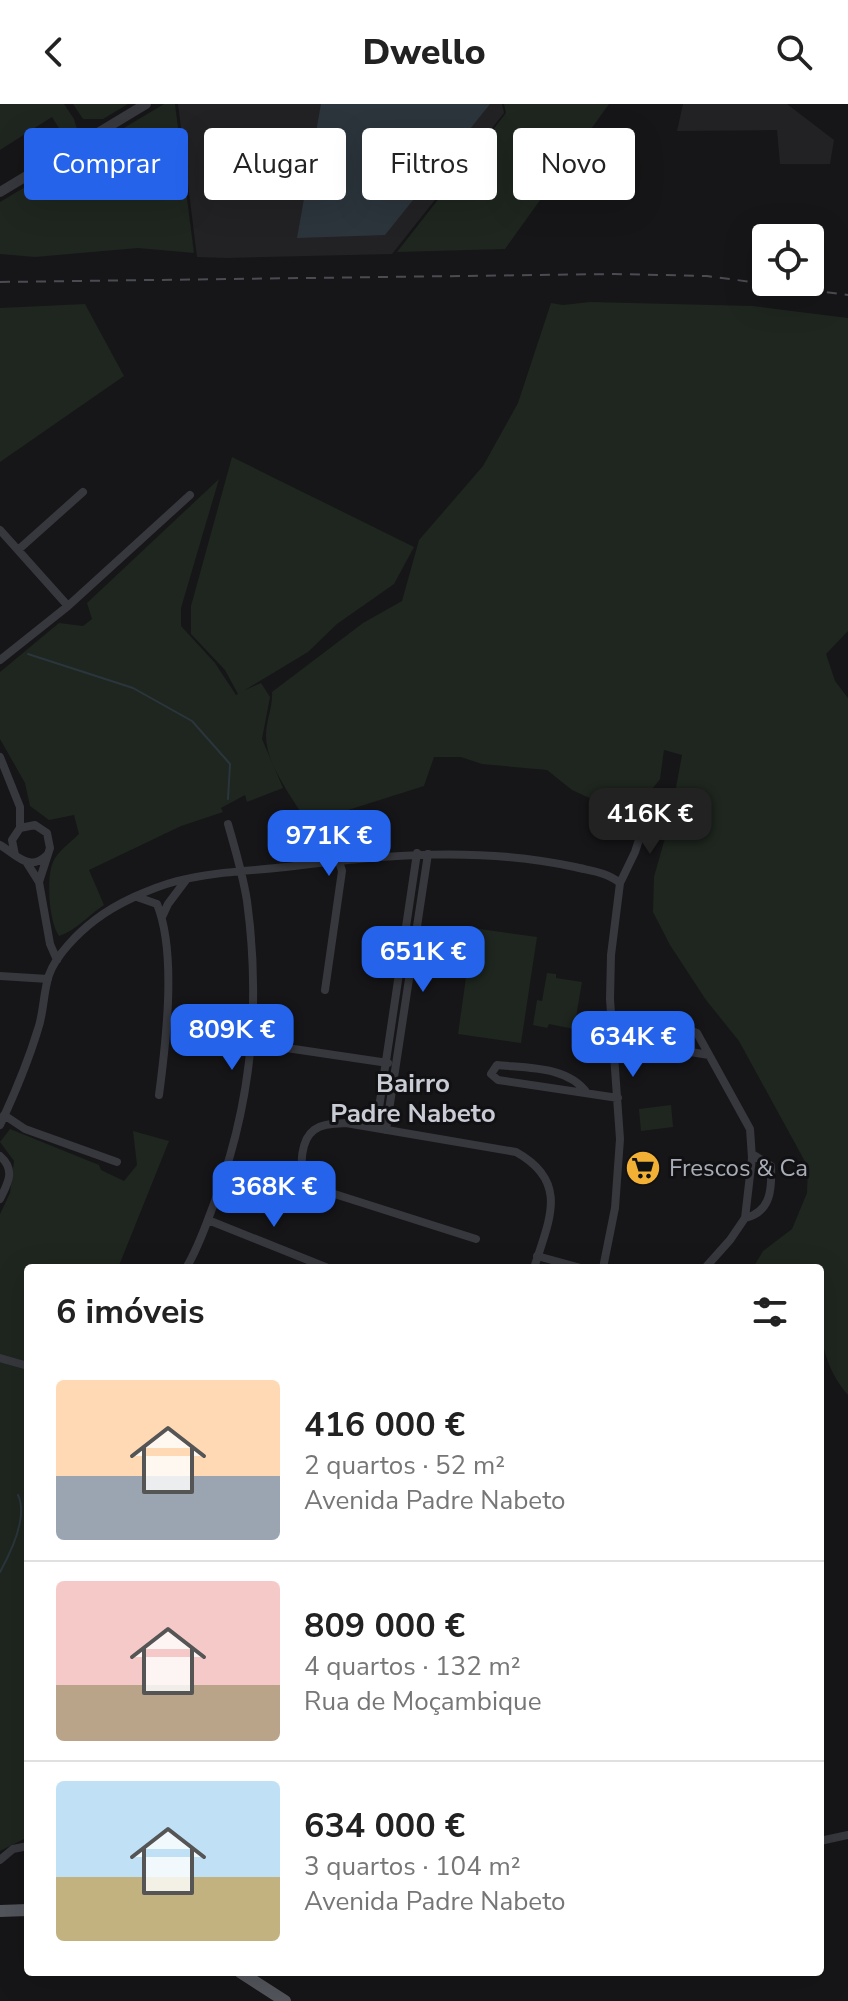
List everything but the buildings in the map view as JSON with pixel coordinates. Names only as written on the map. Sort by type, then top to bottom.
[{"type":"main road","points":[[0,1911],[24,1910]]},
{"type":"main road","points":[[246,1976],[285,2001]]},
{"type":"street","points":[[0,192],[146,104]]},
{"type":"street","points":[[18,550],[83,492]]},
{"type":"street","points":[[0,660],[68,606],[190,495]]},
{"type":"street","points":[[0,530],[68,606]]},
{"type":"street","points":[[0,757],[20,807],[47,833],[50,840],[39,882]]},
{"type":"street","points":[[15,855],[12,848],[20,807]]},
{"type":"street","points":[[604,1264],[618,1185],[618,1098],[610,977],[620,883],[635,852],[647,815]]},
{"type":"street","points":[[188,1264],[196,1252],[230,1161],[253,1043],[253,981],[247,900],[228,824]]},
{"type":"street","points":[[38,826],[27,825],[0,842],[27,863],[39,882],[50,944],[57,960]]},
{"type":"street","points":[[117,1162],[2,1120],[19,1086],[39,1026],[48,979],[57,960],[96,920],[136,897],[186,880],[417,853],[541,860],[600,872],[620,883]]},
{"type":"street","points":[[376,1128],[417,853]]},
{"type":"street","points":[[386,1130],[428,854]]},
{"type":"street","points":[[27,863],[35,863],[47,855]]},
{"type":"street","points":[[325,990],[342,871],[339,861]]},
{"type":"street","points":[[162,917],[186,880]]},
{"type":"street","points":[[136,897],[157,904],[162,917],[169,980],[166,1045],[159,1095]]},
{"type":"street","points":[[0,976],[48,979]]},
{"type":"street","points":[[709,1055],[660,1047],[656,1043],[656,1035],[665,1027],[694,1030],[699,1034],[750,1129],[752,1154],[745,1218],[709,1264]]},
{"type":"street","points":[[253,1043],[397,1065]]},
{"type":"street","points":[[587,1093],[579,1082],[554,1071],[497,1065],[491,1074],[498,1080],[618,1098]]},
{"type":"street","points":[[476,1239],[325,1191],[307,1178],[302,1168],[302,1155],[313,1130],[328,1124],[376,1128],[516,1152],[536,1163],[547,1178],[552,1198],[535,1264]]},
{"type":"street","points":[[745,1218],[753,1216],[763,1207],[772,1192],[771,1166],[752,1154]]},
{"type":"street","points":[[0,1156],[7,1162],[11,1178],[0,1199]]},
{"type":"street","points":[[208,1220],[318,1264]]},
{"type":"street","points":[[537,1256],[566,1264]]},
{"type":"street","points":[[0,1358],[24,1365]]},
{"type":"street","points":[[824,1840],[848,1835]]},
{"type":"street","points":[[0,1860],[13,1849],[24,1847]]},
{"type":"shaded area","points":[[0,104],[64,104],[74,119],[77,128],[59,128],[52,117],[35,128],[24,128],[24,135],[0,150]]},
{"type":"shaded area","points":[[73,104],[128,104],[103,119],[83,119]]},
{"type":"shaded area","points":[[164,104],[175,104],[178,128],[124,128]]},
{"type":"shaded area","points":[[178,104],[502,104],[504,113],[492,128],[362,128],[362,200],[435,200],[392,254],[197,257],[188,185],[188,128],[181,128]]},
{"type":"shaded area","points":[[321,104],[490,104],[471,128],[362,128],[362,200],[413,200],[385,235],[297,238],[304,200],[346,200],[346,128],[317,128]]},
{"type":"shaded area","points":[[504,104],[609,104],[592,128],[513,128],[513,200],[540,200],[505,249],[397,252],[438,200],[497,200],[497,128],[494,128],[506,113]]},
{"type":"shaded area","points":[[683,104],[787,104],[834,140],[830,164],[780,164],[777,130],[677,131]]},
{"type":"shaded area","points":[[24,188],[24,200],[187,200],[194,253],[138,248],[35,257],[0,254],[0,202]]},
{"type":"shaded area","points":[[590,302],[753,306],[848,318],[848,631],[826,654],[835,681],[848,698],[848,1395],[837,1381],[824,1346],[824,1264],[755,1264],[763,1251],[792,1229],[807,1193],[808,1167],[739,1041],[706,1000],[670,945],[653,912],[654,877],[670,820],[682,755],[664,750],[660,779],[646,797],[616,803],[596,801],[572,790],[547,770],[482,764],[461,757],[434,757],[424,786],[307,823],[275,770],[267,747],[266,730],[272,692],[363,623],[402,601],[419,540],[483,466],[518,403],[551,303]]},
{"type":"shaded area","points":[[85,304],[124,376],[0,462],[0,308]]},
{"type":"shaded area","points":[[232,457],[414,547],[394,584],[337,624],[308,652],[245,690],[261,683],[270,697],[262,739],[283,788],[247,802],[245,795],[221,808],[223,812],[181,826],[89,870],[104,905],[59,936],[51,911],[51,869],[58,855],[79,834],[74,815],[49,820],[30,806],[25,783],[0,739],[0,672],[59,623],[83,626],[92,619],[87,603],[219,479],[181,608],[181,626],[238,694],[225,670],[191,634],[191,606]]},
{"type":"shaded area","points":[[473,928],[537,937],[521,1043],[458,1034]]},
{"type":"shaded area","points":[[547,973],[556,974],[556,978],[582,982],[574,1029],[549,1024],[547,1028],[533,1025],[537,1000],[542,1001]]},
{"type":"shaded area","points":[[671,1105],[673,1127],[641,1131],[639,1109]]},
{"type":"shaded area","points":[[10,1129],[99,1165],[101,1170],[124,1181],[137,1165],[133,1131],[169,1141],[120,1264],[24,1264],[24,1839],[0,1851],[0,1214],[10,1193],[14,1161],[0,1142]]},
{"type":"waterway","points":[[28,654],[133,688],[192,721],[230,764],[228,799]]},
{"type":"waterway","points":[[0,1572],[20,1523],[18,1495]]},
{"type":"railway","points":[[0,282],[614,274],[707,276],[848,295]]},
{"type":"place","name":"Frescos & Ca","points":[[643,1168]]},
{"type":"district","name":"Bairro Padre Nabeto","points":[[413,1098]]}]
